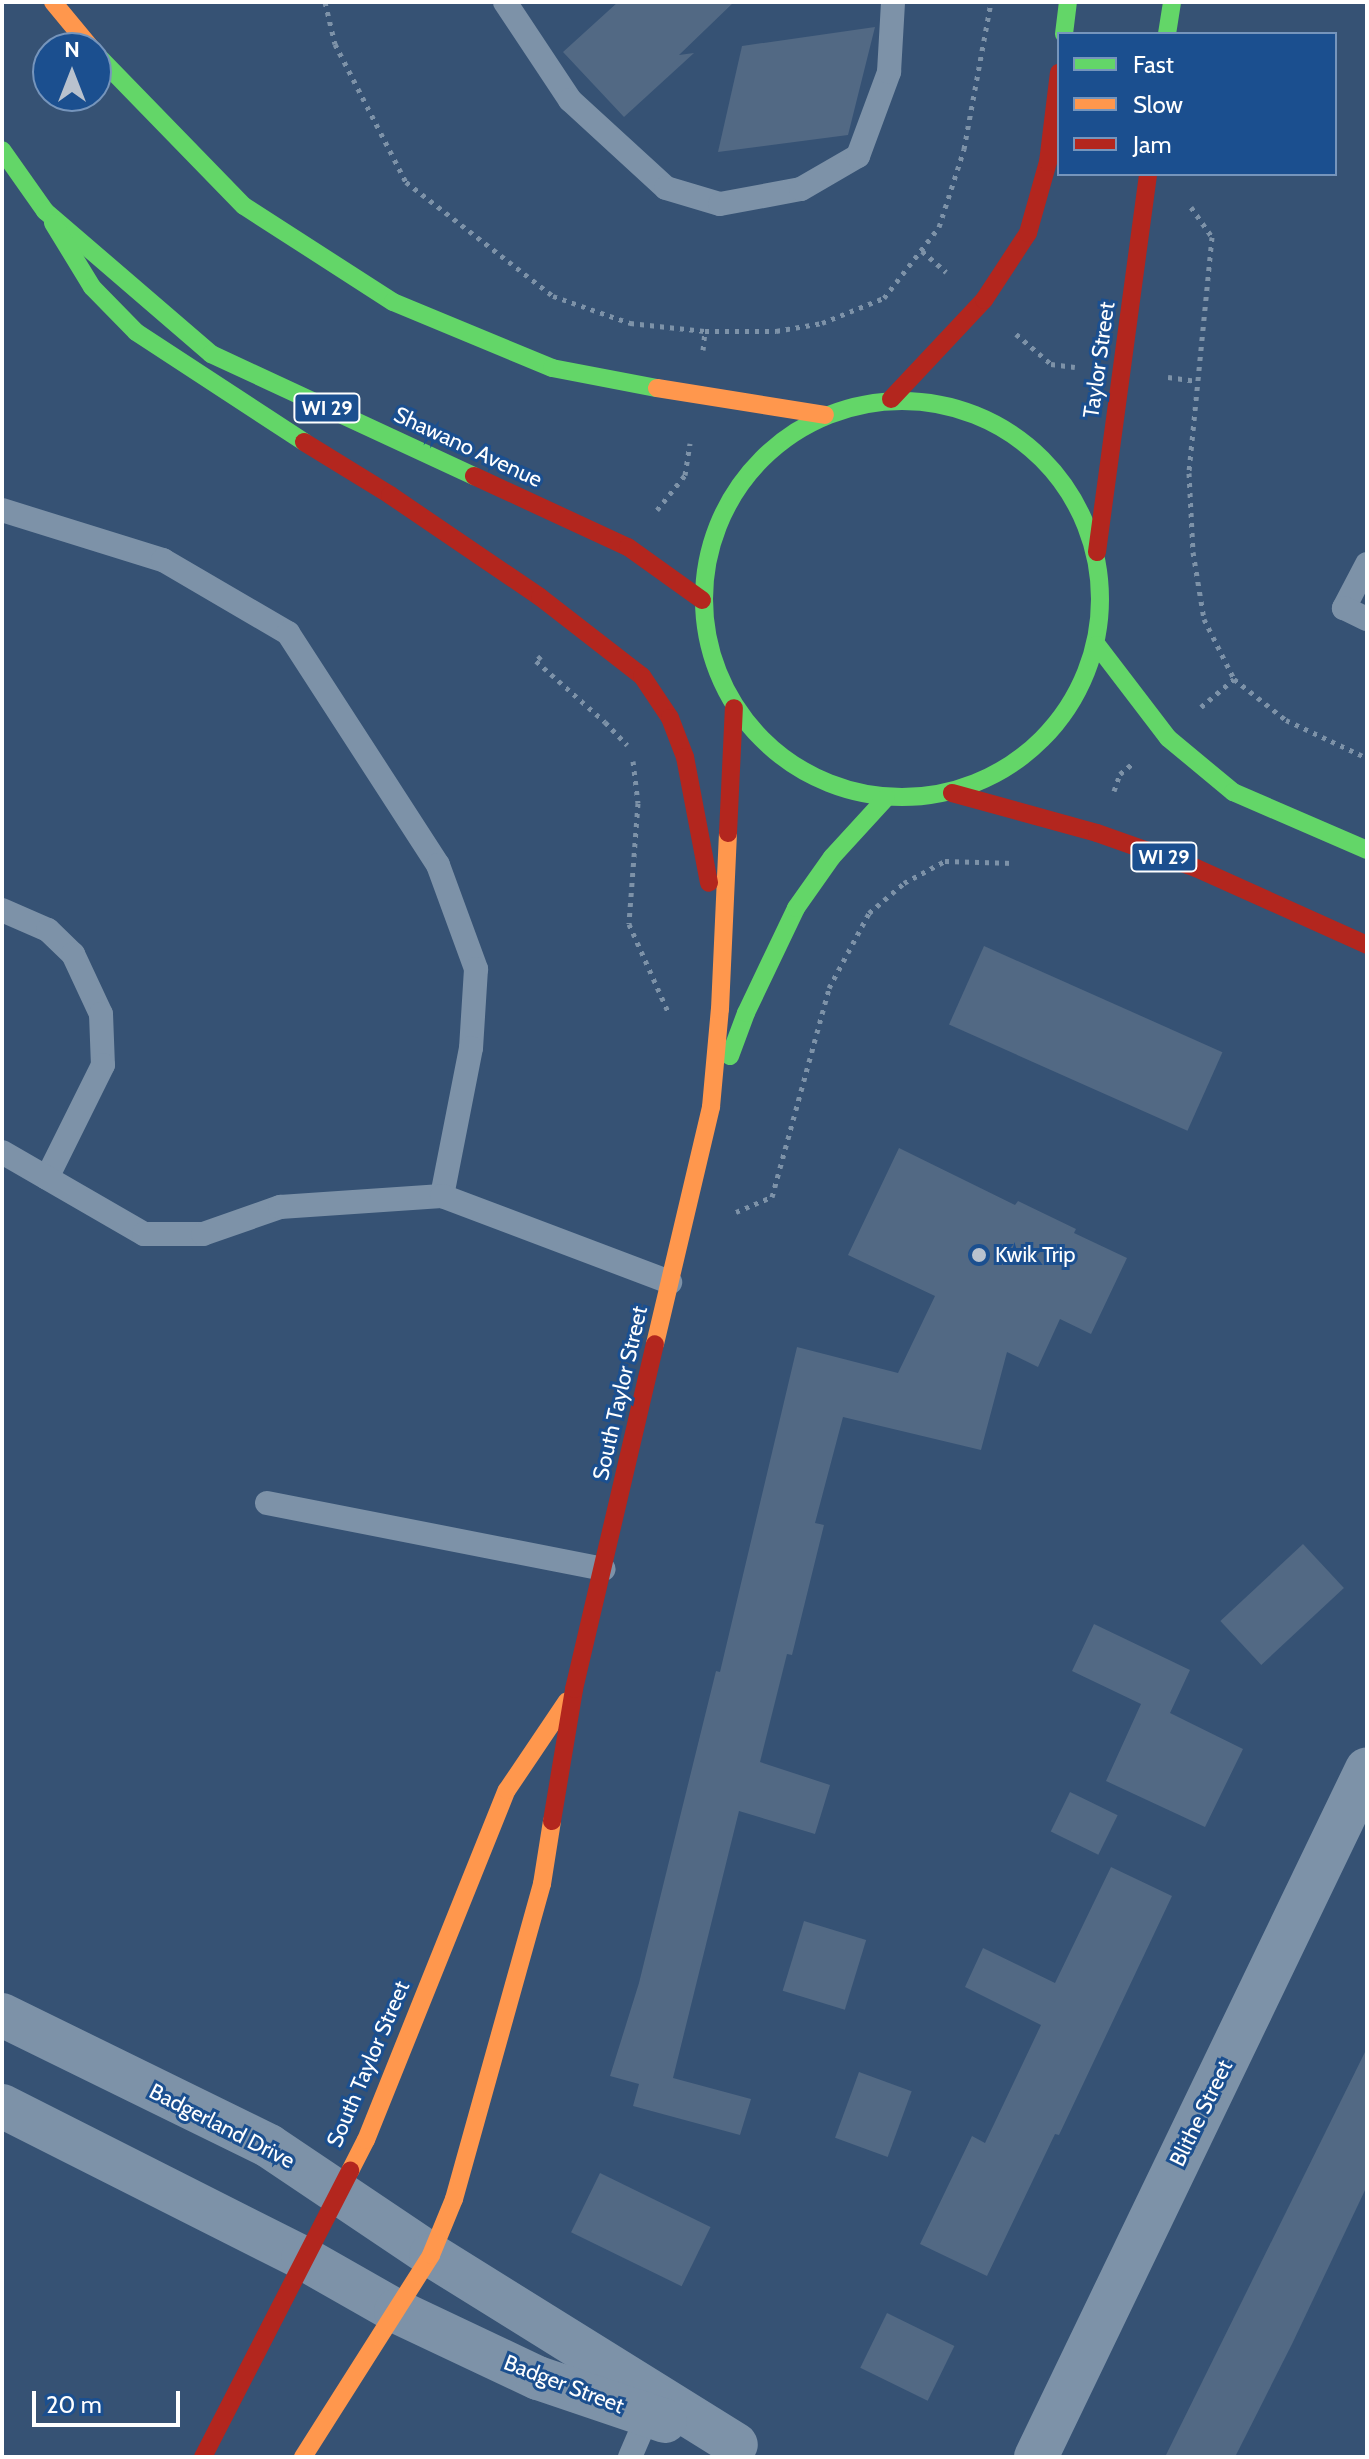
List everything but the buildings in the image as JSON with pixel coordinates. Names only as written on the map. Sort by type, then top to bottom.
[{"type":"street","points":[[53,2],[78,32]]},
{"type":"street","points":[[1064,32],[1068,2]]},
{"type":"street","points":[[1167,32],[1172,2]]},
{"type":"street","name":"WI 29","points":[[112,70],[244,206],[393,302],[552,368],[697,396],[825,415]]},
{"type":"street","points":[[891,399],[984,300],[1028,233],[1048,162],[1057,89]]},
{"type":"street","name":"Taylor Street","points":[[1097,552],[1148,176]]},
{"type":"street","points":[[19,178],[92,287],[136,332],[235,400],[390,495],[540,597],[642,676],[670,718],[685,757],[722,970]]},
{"type":"street","name":"Shawano Avenue","points":[[19,178],[211,354],[628,547],[702,600]]},
{"type":"street","name":"WI 29","points":[[891,399],[960,408],[1021,439],[1069,489],[1097,552],[1103,599],[1097,645],[1077,695],[1045,739],[1002,772],[952,793],[886,798],[827,784],[775,753],[734,708],[710,656],[702,600],[710,542],[735,489],[775,445],[825,415],[891,399]]},
{"type":"street","points":[[1097,645],[1168,738],[1233,792],[1367,850]]},
{"type":"street","name":"South Taylor Street","points":[[711,1107],[722,970],[734,708]]},
{"type":"street","name":"WI 29","points":[[952,793],[1097,833],[1196,868],[1367,945]]},
{"type":"street","name":"South Taylor Street","points":[[303,2457],[431,2255],[454,2199],[542,1884],[574,1689],[711,1107],[746,1013],[796,908],[832,857],[886,798]]},
{"type":"street","name":"South Taylor Street","points":[[203,2457],[337,2190],[366,2140],[507,1790],[574,1689]]},
{"type":"street","name":"Blithe Street","points":[[1036,2457],[1367,1769]]},
{"type":"street","name":"Badgerland Drive","points":[[2,2015],[269,2146],[431,2255]]},
{"type":"street","points":[[2,2106],[303,2258],[396,2311]]},
{"type":"street","name":"Badger Street","points":[[431,2255],[749,2451]]},
{"type":"street","name":"Badger Street","points":[[396,2311],[538,2378],[749,2451]]},
{"type":"lane","points":[[505,2],[570,100],[666,188],[720,204],[801,189],[858,156],[889,72],[893,2]]},
{"type":"lane","points":[[2,510],[163,560],[288,633],[438,865],[476,969],[471,1048],[442,1196]]},
{"type":"lane","points":[[1367,564],[1344,608],[1367,619]]},
{"type":"lane","points":[[2,910],[48,930],[73,954],[101,1014],[103,1065],[47,1178]]},
{"type":"lane","points":[[2,1152],[144,1234],[203,1234],[280,1207],[442,1196],[670,1282]]},
{"type":"lane","points":[[267,1503],[604,1569]]},
{"type":"lane","points":[[630,2457],[648,2415]]},
{"type":"path","points":[[325,2],[335,44]]},
{"type":"path","points":[[1212,237],[1189,473],[1193,552],[1204,619],[1234,679],[1286,720],[1367,758]]},
{"type":"path","points":[[922,251],[958,282]]},
{"type":"path","points":[[1004,323],[1051,364],[1080,368]]},
{"type":"path","points":[[1153,376],[1197,381]]},
{"type":"path","points":[[536,661],[605,722],[632,751],[638,803],[629,924]]},
{"type":"path","points":[[1189,717],[1234,679]]},
{"type":"path","points":[[1110,802],[1120,774],[1143,755]]},
{"type":"path","points":[[772,1197],[829,988],[869,913],[904,883],[945,861],[1024,863]]},
{"type":"traffic: fast","points":[[1064,32],[1068,2]]},
{"type":"traffic: fast","points":[[1167,32],[1172,2]]},
{"type":"traffic: fast","points":[[112,70],[244,206],[393,302],[552,368],[657,388]]},
{"type":"traffic: fast","points":[[2,150],[45,211],[211,354],[474,476]]},
{"type":"traffic: fast","points":[[53,223],[92,287],[136,332],[304,442]]},
{"type":"traffic: fast","points":[[902,401],[941,404],[978,416],[1012,434],[1042,459],[1067,489],[1085,523],[1097,560],[1100,599],[1097,638],[1085,675],[1067,709],[1042,739],[1012,764],[978,782],[941,794],[902,797],[863,794],[826,782],[792,764],[762,739],[737,709],[719,675],[707,638],[704,599],[707,560],[719,523],[737,489],[762,459],[792,434],[826,416],[863,404],[902,401]]},
{"type":"traffic: fast","points":[[1097,645],[1168,738],[1233,792],[1367,850]]},
{"type":"traffic: fast","points":[[730,1056],[746,1013],[796,908],[832,857],[886,798]]},
{"type":"traffic: slow","points":[[53,2],[78,32]]},
{"type":"traffic: slow","points":[[657,388],[825,415]]},
{"type":"traffic: slow","points":[[655,1344],[711,1107],[720,1009],[728,833]]},
{"type":"traffic: slow","points":[[350,2171],[366,2140],[507,1790],[567,1701]]},
{"type":"traffic: slow","points":[[303,2457],[431,2255],[454,2199],[542,1884],[552,1821]]},
{"type":"traffic: jam","points":[[891,399],[984,300],[1028,233],[1048,162],[1057,89]]},
{"type":"traffic: jam","points":[[1097,552],[1148,176]]},
{"type":"traffic: jam","points":[[304,442],[390,495],[540,597],[642,676],[670,718],[685,757],[709,883]]},
{"type":"traffic: jam","points":[[474,476],[628,547],[702,600]]},
{"type":"traffic: jam","points":[[728,833],[734,708]]},
{"type":"traffic: jam","points":[[952,793],[1097,833],[1196,868],[1367,945]]},
{"type":"traffic: jam","points":[[552,1821],[574,1689],[655,1344]]},
{"type":"traffic: jam","points":[[203,2457],[350,2171]]},
{"type":"place","name":"Kwik Trip","points":[[979,1255]]}]
